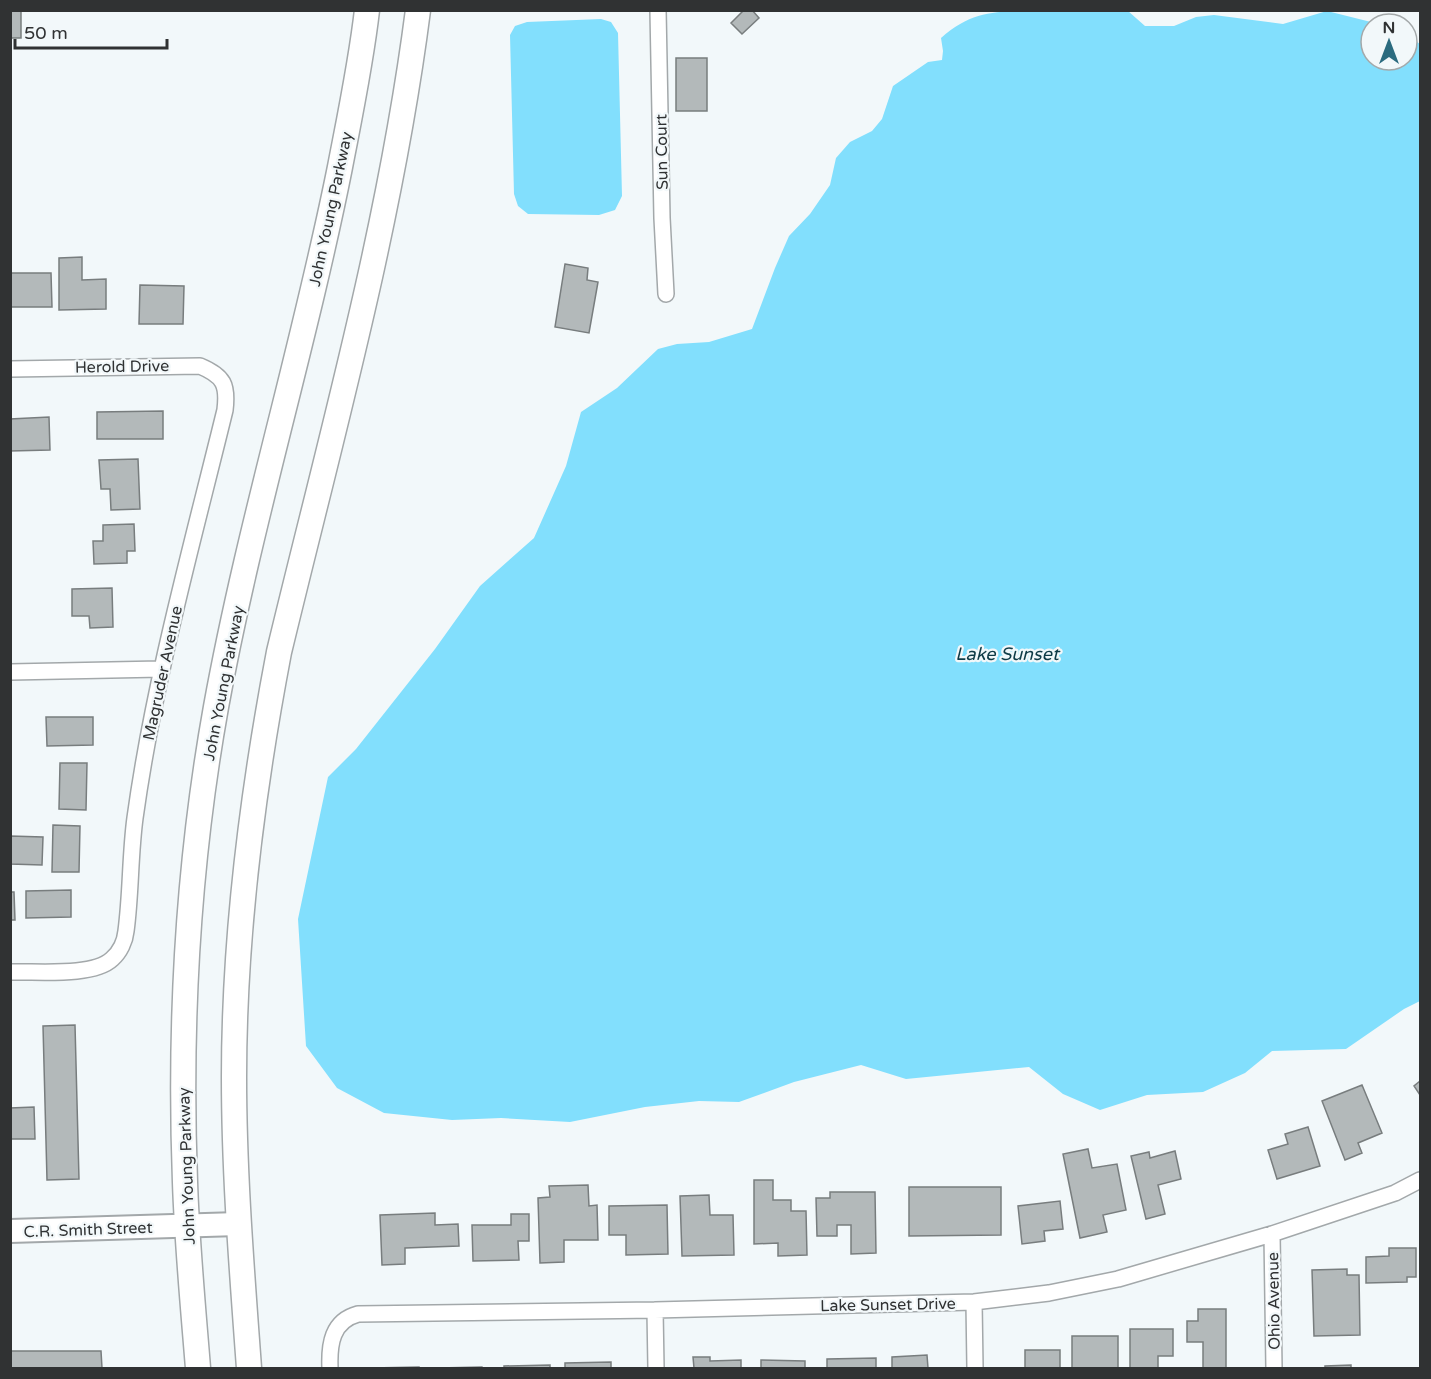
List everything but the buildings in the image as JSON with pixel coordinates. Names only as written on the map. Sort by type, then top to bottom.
[{"type":"main road","name":"John Young Parkway","points":[[198,1368],[185,1184],[183,1085],[186,985],[195,854],[217,705],[240,595],[325,240],[350,116],[367,10]]},
{"type":"main road","points":[[249,1368],[238,1224],[234,1077],[236,996],[246,858],[255,786],[279,652],[385,204],[401,126],[418,10]]},
{"type":"street","name":"Sun Court","points":[[658,10],[662,218],[666,294]]},
{"type":"street","name":"Herold Drive","points":[[10,369],[189,365],[200,366],[211,371],[226,387]]},
{"type":"street","name":"Magruder Avenue","points":[[10,972],[80,970],[100,966],[112,960],[122,948],[126,932],[131,848],[141,773],[161,669],[225,410],[226,387]]},
{"type":"street","points":[[10,672],[161,669]]},
{"type":"street","name":"Lake Sunset Drive","points":[[330,1368],[333,1338],[340,1323],[358,1314],[656,1310],[974,1302],[1049,1293],[1118,1279],[1272,1234],[1395,1194],[1420,1180]]},
{"type":"street","name":"C.R. Smith Street","points":[[10,1231],[238,1224]]},
{"type":"street","name":"Ohio Avenue","points":[[1272,1234],[1274,1368]]},
{"type":"street","points":[[974,1302],[975,1368]]},
{"type":"street","points":[[656,1310],[656,1368]]},
{"type":"water","name":"Lake Sunset","points":[[1128,11],[1145,26],[1174,26],[1196,17],[1214,15],[1283,24],[1327,11],[1359,19],[1359,72],[1419,72],[1420,44],[1420,1001],[1404,1009],[1346,1049],[1272,1051],[1245,1073],[1203,1092],[1147,1095],[1100,1110],[1063,1094],[1029,1067],[906,1079],[861,1065],[794,1082],[739,1102],[699,1101],[645,1107],[570,1122],[501,1118],[452,1120],[384,1113],[337,1088],[306,1046],[298,919],[328,777],[356,749],[435,649],[480,586],[534,538],[566,466],[581,412],[617,388],[658,349],[677,344],[709,342],[752,329],[789,236],[810,214],[830,185],[836,158],[850,142],[872,131],[882,119],[893,86],[928,62],[942,60],[941,38],[974,17],[996,12]]},
{"type":"water","points":[[601,19],[611,22],[618,33],[622,196],[615,210],[599,215],[528,214],[518,206],[514,194],[510,35],[515,26],[527,22]]}]
